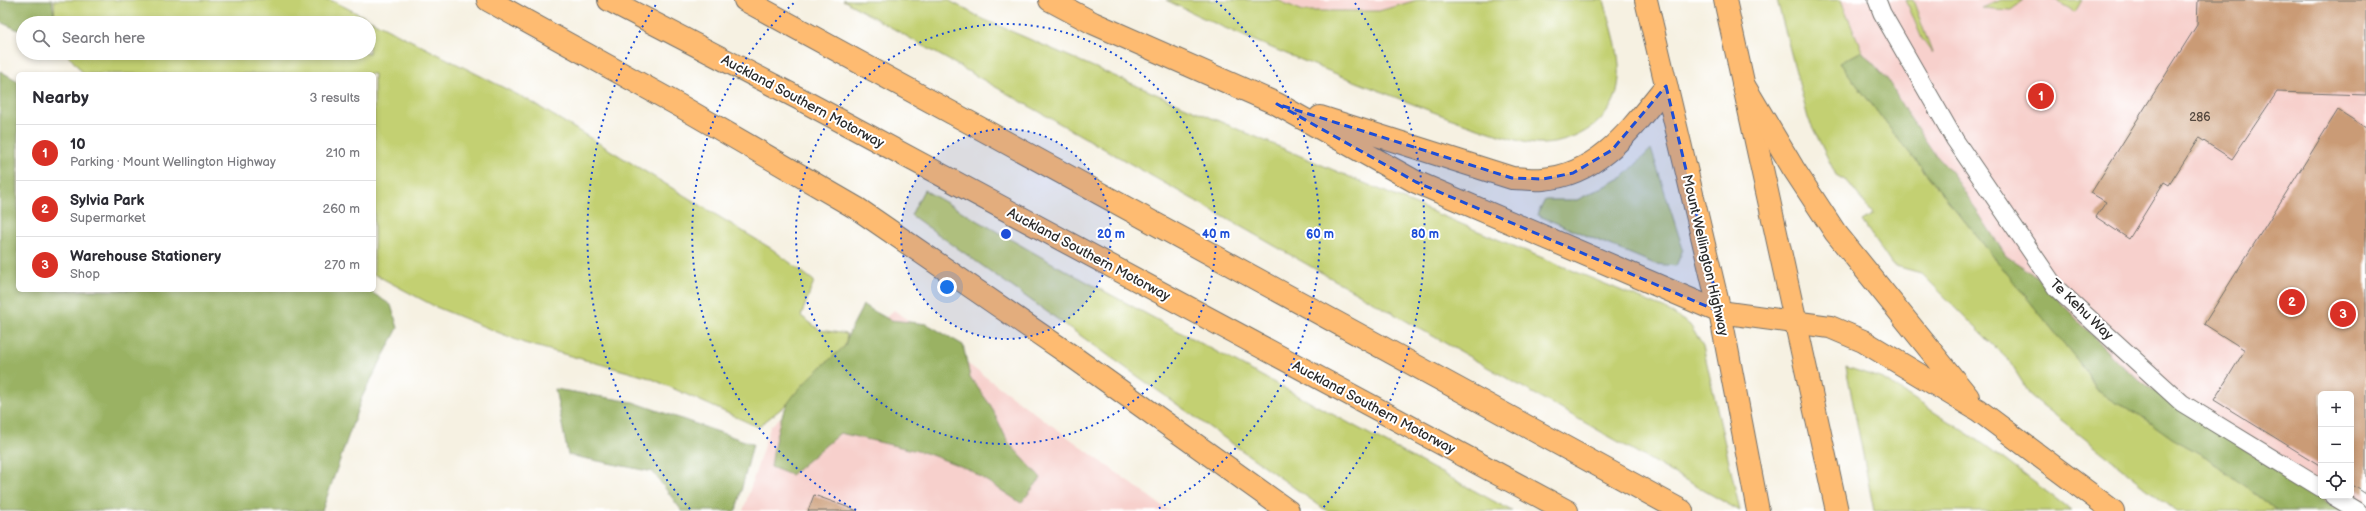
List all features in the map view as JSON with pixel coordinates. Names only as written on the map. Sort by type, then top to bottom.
[{"type":"main road","points":[[488,0],[682,107],[858,209],[1076,358],[1288,511]]},
{"type":"main road","name":"Auckland Southern Motorway","points":[[609,0],[814,106],[1567,511]]},
{"type":"main road","points":[[745,0],[1682,511]]},
{"type":"main road","points":[[1050,0],[1093,22],[1277,104],[1416,182],[1720,312],[1830,327],[1863,340],[1978,410],[2113,511]]},
{"type":"main road","name":"Mount Wellington Highway","points":[[1646,0],[1720,312],[1758,511]]},
{"type":"main road","points":[[1725,0],[1837,511]]},
{"type":"main road","points":[[1743,84],[1793,168],[1835,232],[1978,410]]},
{"type":"main road","points":[[1277,104],[1505,176],[1543,180],[1573,173],[1612,150],[1666,86]]},
{"type":"lane","name":"Te Kehu Way","points":[[1877,0],[1882,13],[1955,140],[2056,288],[2182,403],[2318,486]]},
{"type":"lane","points":[[2338,499],[2358,511]]},
{"type":"highlighted area","points":[[1666,86],[1720,312],[1416,182],[1277,104],[1512,178],[1543,179],[1573,173],[1612,150]]},
{"type":"shaded area","points":[[1277,0],[1417,0],[1379,11],[1303,11]]},
{"type":"shaded area","points":[[1794,0],[2366,0],[2366,511],[2264,511],[2154,440],[1975,293]]},
{"type":"shaded area","points":[[894,310],[1169,511],[743,511],[770,427]]},
{"type":"green space","points":[[0,0],[52,0],[54,16],[16,16],[16,29],[0,22]]},
{"type":"green space","points":[[54,0],[330,0],[363,16],[55,16]]},
{"type":"green space","points":[[843,0],[948,0],[983,19],[1153,93],[1666,309],[1690,325],[1703,346],[1740,511]]},
{"type":"green space","points":[[1166,0],[1277,0],[1303,11],[1379,11],[1417,0],[1604,0],[1618,54],[1618,86],[1615,98],[1609,110],[1591,128],[1568,139],[1555,143],[1537,144],[1525,142],[1496,134],[1450,118],[1254,41]]},
{"type":"green space","points":[[1777,0],[1841,0],[1862,51],[1840,63],[1895,135],[2086,371],[2095,389],[2114,402],[2137,413],[2172,438],[2206,457],[2277,511],[2176,511],[2031,396],[2009,361],[1921,273],[1892,265],[1862,221],[1873,214],[1848,182],[1836,175],[1808,118]]},
{"type":"green space","points":[[1906,0],[1913,0],[1932,53],[1922,39]]},
{"type":"green space","points":[[2001,0],[2024,0],[2011,10],[1982,8]]},
{"type":"green space","points":[[2055,0],[2082,0],[2075,12]]},
{"type":"green space","points":[[376,23],[528,100],[772,249],[814,281],[801,316],[820,330],[847,334],[845,346],[820,368],[787,404],[758,427],[650,378],[524,343],[436,307],[376,275],[376,72],[82,72],[72,60],[376,60]]},
{"type":"green space","points":[[1862,51],[1888,80],[1904,109],[1934,153],[1953,174],[2006,256],[2035,275],[2119,364],[2153,390],[2318,496],[2318,499],[2322,499],[2341,511],[2277,511],[2206,457],[2172,438],[2137,413],[2114,402],[2095,389],[2086,371],[1895,135],[1840,63]]},
{"type":"green space","points":[[0,71],[16,80],[16,292],[371,292],[391,305],[398,328],[362,397],[322,511],[0,511]]},
{"type":"green space","points":[[1651,149],[1683,249],[1676,266],[1655,264],[1537,215],[1545,200],[1577,200],[1623,177]]},
{"type":"green space","points":[[924,190],[1052,263],[1512,511],[1327,511],[911,215]]},
{"type":"green space","points":[[863,305],[890,320],[927,324],[963,345],[970,377],[991,406],[1008,442],[1041,478],[1021,503],[968,469],[926,453],[840,433],[791,475],[771,467],[778,427],[787,405],[798,390],[845,346],[850,330]]},
{"type":"green space","points":[[1846,367],[1883,379],[1985,445],[2072,511],[1874,511]]},
{"type":"green space","points":[[555,389],[633,402],[753,444],[736,511],[682,511],[653,472],[568,455]]},
{"type":"building","points":[[2198,0],[2366,0],[2366,95],[2277,92],[2232,159],[2199,138],[2169,185],[2164,182],[2129,239],[2096,217],[2106,202],[2091,193],[2197,25]]},
{"type":"building","points":[[2338,110],[2366,128],[2366,494],[2354,486],[2354,391],[2318,391],[2318,464],[2214,400],[2245,350],[2204,324]]},
{"type":"building","points":[[814,495],[858,511],[808,511]]},
{"type":"place","name":"10","points":[[2041,96]]},
{"type":"place","name":"Sylvia Park","points":[[2292,302]]},
{"type":"place","name":"Warehouse Stationery","points":[[2343,314]]}]
